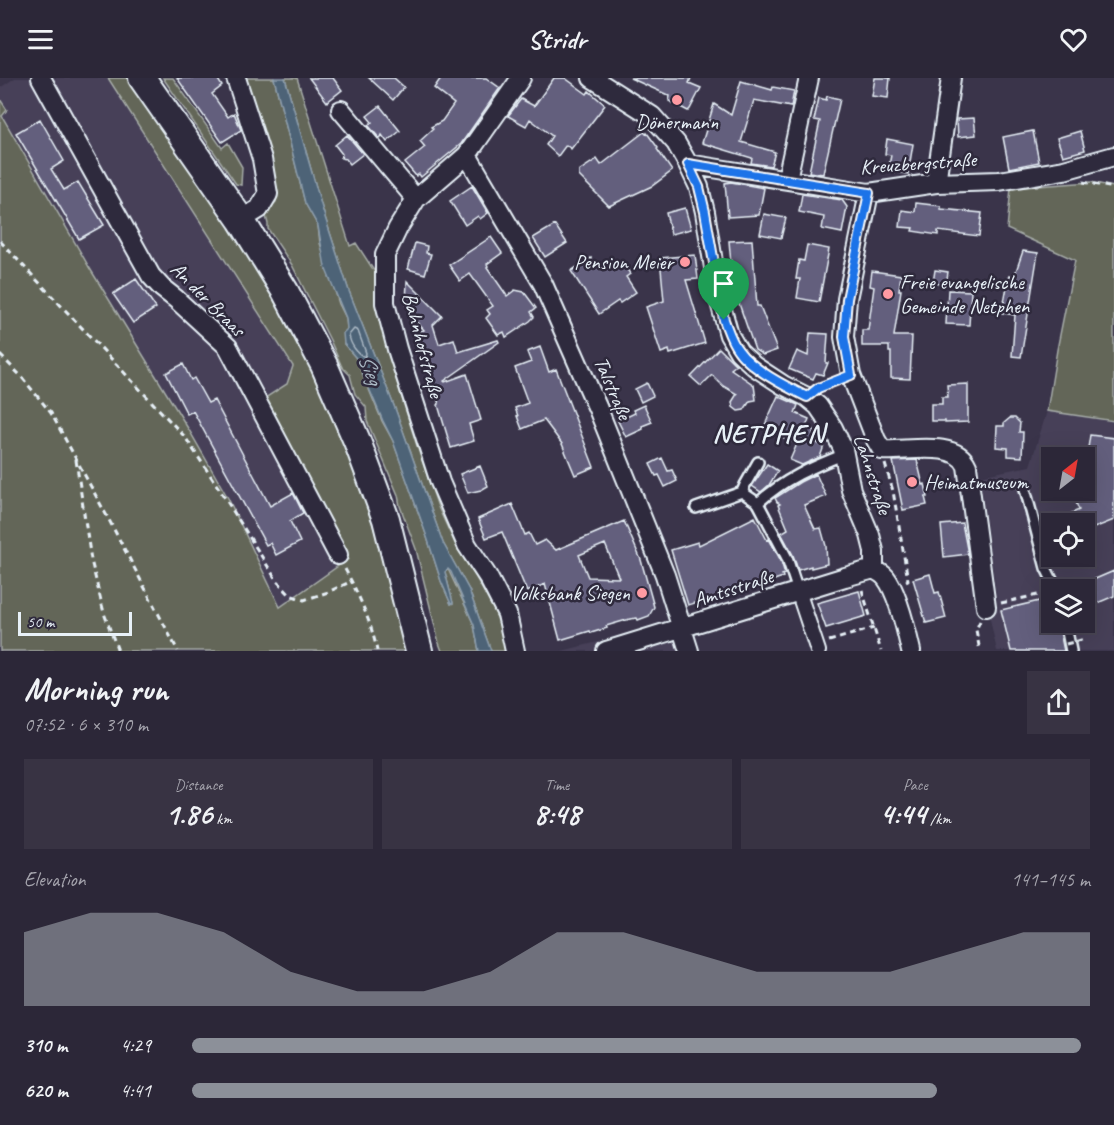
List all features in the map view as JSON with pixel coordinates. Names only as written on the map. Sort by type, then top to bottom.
[{"type":"main road","points":[[142,78],[241,220],[285,291],[324,365],[357,441],[386,519],[419,651]]},
{"type":"street","name":"An der Braas","points":[[41,78],[151,276],[228,347],[338,555]]},
{"type":"street","points":[[236,78],[262,159],[268,194],[259,209],[241,220]]},
{"type":"street","name":"Bahnhofstraße","points":[[515,651],[507,614],[488,578],[466,545],[440,482],[397,349],[385,303],[386,255],[393,236],[416,199],[467,155],[521,78]]},
{"type":"street","name":"Lahnstraße","points":[[592,78],[652,116],[676,143],[688,164],[701,195],[719,299],[729,335],[739,352],[754,366],[807,397],[818,406],[833,428],[843,449],[851,490],[870,535],[874,551],[866,572]]},
{"type":"street","points":[[787,178],[809,78]]},
{"type":"street","points":[[936,183],[951,78]]},
{"type":"street","points":[[341,110],[416,199]]},
{"type":"street","name":"Talstraße","points":[[467,155],[543,285],[598,409],[664,575],[689,651]]},
{"type":"street","name":"Kreuzbergstraße","points":[[688,164],[787,178],[869,193],[936,183],[999,181],[1064,170],[1114,156]]},
{"type":"street","points":[[869,193],[847,299],[844,337],[851,375],[882,450],[945,450],[964,459],[967,466],[986,607]]},
{"type":"street","points":[[866,572],[882,573],[887,579],[906,630],[911,651]]},
{"type":"street","name":"Amtsstraße","points":[[606,651],[866,572]]},
{"type":"street","points":[[798,591],[822,646]]},
{"type":"lane","points":[[758,503],[768,493],[798,474],[844,454]]},
{"type":"lane","points":[[696,508],[742,492],[758,462]]},
{"type":"lane","points":[[1024,485],[1051,579]]},
{"type":"lane","points":[[742,492],[758,503],[787,558],[798,591]]},
{"type":"lane","points":[[1067,633],[1069,648]]},
{"type":"path","points":[[0,241],[185,437],[277,581],[290,595],[304,600],[352,581]]},
{"type":"path","points":[[0,355],[20,375],[51,413],[178,651]]},
{"type":"path","points":[[807,397],[818,388],[851,375]]},
{"type":"path","points":[[882,450],[893,491],[908,580],[892,590]]},
{"type":"path","points":[[76,458],[91,560],[104,613],[118,651]]},
{"type":"path","points":[[896,547],[902,545]]},
{"type":"path","points":[[338,555],[352,581],[374,636],[377,651]]},
{"type":"path","points":[[866,572],[874,628],[881,651]]},
{"type":"path","points":[[980,651],[976,630],[986,607],[1041,594]]},
{"type":"path","points":[[822,646],[874,628]]},
{"type":"path","points":[[1069,648],[1085,639]]},
{"type":"shaded area","points":[[15,78],[108,78],[293,366],[287,384],[265,398],[349,560],[280,608],[228,498],[89,267],[2,116],[7,110],[0,99],[0,88]]},
{"type":"shaded area","points":[[1047,411],[1114,421],[1114,651],[997,651],[988,610],[998,606],[980,476],[1030,466]]},
{"type":"shaded area","points":[[670,624],[678,651],[562,651]]},
{"type":"green space","points":[[108,78],[131,78],[159,116],[266,282],[321,387],[364,496],[394,594],[405,651],[0,651],[0,99],[7,110],[2,116],[89,267],[228,498],[280,607],[348,559],[265,398],[287,384],[293,366]]},
{"type":"green space","points":[[163,78],[173,78],[222,148],[228,143],[242,167],[241,185],[236,184]]},
{"type":"green space","points":[[242,78],[274,78],[305,203],[318,226],[320,243],[339,304],[346,318],[347,329],[344,344],[356,358],[382,421],[393,441],[451,604],[453,603],[445,572],[448,569],[474,625],[479,651],[442,651],[416,549],[398,495],[367,421],[366,407],[355,394],[350,375],[342,367],[292,265],[268,229],[265,212],[276,202],[276,183]]},
{"type":"green space","points":[[285,78],[297,78],[350,246],[356,243],[378,277],[377,296],[386,347],[416,443],[438,507],[457,548],[495,612],[502,633],[504,651],[491,651],[469,590],[443,543],[396,411],[349,291],[322,208]]},
{"type":"green space","points":[[1091,182],[1114,187],[1114,421],[1047,411],[1075,260],[1007,229],[1011,188]]},
{"type":"water","name":"Sieg","points":[[274,78],[285,78],[322,208],[349,291],[396,411],[443,543],[469,590],[491,651],[479,651],[474,625],[448,569],[445,572],[453,603],[451,604],[393,441],[356,358],[344,344],[343,333],[347,329],[346,318],[325,267],[318,226],[305,203]]},
{"type":"building","points":[[177,78],[217,78],[222,86],[212,94],[228,117],[234,113],[241,130],[222,142]]},
{"type":"building","points":[[309,78],[333,78],[342,90],[327,102]]},
{"type":"building","points":[[369,78],[394,78],[404,87],[393,100]]},
{"type":"building","points":[[441,78],[486,78],[500,88],[461,144],[421,177],[419,174],[416,176],[405,163],[425,147],[420,141],[433,129],[431,127],[442,121],[454,104],[434,88]]},
{"type":"building","points":[[554,78],[565,78],[587,94],[589,91],[605,105],[571,149],[566,145],[558,156],[546,145],[552,136],[530,119],[526,126],[508,116],[521,99],[534,106]]},
{"type":"building","points":[[630,78],[691,78],[689,83],[701,88],[688,111],[669,101],[670,96]]},
{"type":"building","points":[[875,78],[890,78],[888,98],[872,96]]},
{"type":"building","points":[[741,81],[772,90],[773,87],[794,91],[791,107],[754,100],[741,142],[775,152],[771,166],[751,163],[752,158],[702,143],[714,104],[731,115]]},
{"type":"building","points":[[827,96],[840,99],[823,174],[809,172],[820,121],[814,120],[819,98],[826,100]]},
{"type":"building","points":[[380,106],[400,131],[387,142],[382,135],[380,139],[368,125],[372,122],[367,116]]},
{"type":"building","points":[[974,118],[976,135],[958,137],[957,119]]},
{"type":"building","points":[[40,119],[64,161],[51,169],[64,190],[78,182],[104,225],[79,239],[16,133]]},
{"type":"building","points":[[1033,131],[1039,162],[1009,168],[1003,137]]},
{"type":"building","points":[[1080,131],[1085,150],[1063,156],[1057,138]]},
{"type":"building","points":[[644,132],[658,148],[672,171],[652,186],[609,206],[579,176],[579,171],[597,159],[601,165]]},
{"type":"building","points":[[347,135],[363,154],[350,164],[346,159],[341,158],[342,154],[335,145]]},
{"type":"building","points":[[887,139],[913,144],[908,174],[888,171],[891,155],[885,154]]},
{"type":"building","points":[[725,183],[764,188],[759,215],[728,217]]},
{"type":"building","points":[[472,186],[488,213],[480,219],[478,216],[465,225],[450,201]]},
{"type":"building","points":[[802,194],[842,200],[847,207],[842,233],[822,229],[824,217],[799,212]]},
{"type":"building","points":[[916,203],[941,206],[941,209],[982,213],[979,236],[938,231],[938,235],[900,227],[902,210],[915,212]]},
{"type":"building","points":[[685,208],[691,229],[671,234],[666,213]]},
{"type":"building","points":[[764,214],[786,218],[781,238],[760,234]]},
{"type":"building","points":[[555,225],[567,243],[545,257],[533,238]]},
{"type":"building","points":[[491,237],[502,253],[487,264],[487,267],[507,296],[515,290],[524,292],[536,308],[531,312],[534,317],[530,321],[506,337],[504,332],[498,335],[486,318],[490,314],[487,310],[493,306],[470,274],[460,281],[449,265]]},
{"type":"building","points":[[752,240],[757,306],[760,306],[777,350],[763,355],[755,350],[733,286],[729,241]]},
{"type":"building","points":[[415,243],[427,246],[426,253],[431,254],[425,274],[408,269]]},
{"type":"building","points":[[807,245],[829,249],[819,302],[797,298],[800,279],[796,279],[799,260],[804,261]]},
{"type":"building","points":[[1023,251],[1038,253],[1021,357],[1012,356],[1015,315],[1002,313],[1009,276],[1014,277]]},
{"type":"building","points":[[695,255],[698,279],[686,280],[705,343],[670,354],[669,350],[661,353],[646,307],[664,301],[660,258]]},
{"type":"building","points":[[591,258],[593,266],[623,262],[630,274],[626,277],[636,292],[599,314],[571,271]]},
{"type":"building","points":[[935,270],[948,272],[946,285],[933,283]]},
{"type":"building","points":[[872,271],[901,275],[894,336],[912,336],[910,379],[891,378],[889,346],[862,346],[862,330],[868,330],[874,287],[870,286]]},
{"type":"building","points":[[136,279],[156,308],[133,323],[113,294]]},
{"type":"building","points":[[407,281],[442,316],[433,325],[439,344],[454,339],[458,352],[498,340],[499,342],[444,381],[467,374],[481,420],[469,424],[474,441],[451,448],[416,333],[424,330],[410,315],[413,312],[406,305]]},
{"type":"building","points":[[948,290],[971,291],[969,325],[946,324]]},
{"type":"building","points":[[810,333],[828,334],[826,363],[828,363],[823,375],[816,373],[813,379],[789,369],[797,351],[808,356]]},
{"type":"building","points":[[540,347],[549,372],[556,369],[594,467],[575,475],[562,444],[544,420],[522,429],[517,416],[515,408],[528,403],[515,368],[531,362],[527,352]]},
{"type":"building","points":[[719,348],[736,365],[731,369],[754,385],[756,400],[750,401],[744,410],[738,411],[733,407],[732,402],[737,394],[723,386],[712,375],[701,386],[691,377]]},
{"type":"building","points":[[183,364],[191,380],[194,378],[208,403],[214,400],[270,506],[293,493],[303,513],[290,521],[300,542],[276,555],[270,543],[266,545],[193,411],[187,414],[166,373]]},
{"type":"building","points":[[647,383],[653,396],[641,402],[635,389]]},
{"type":"building","points":[[968,384],[968,422],[931,421],[931,404],[942,404],[942,397],[948,397],[947,385]]},
{"type":"building","points":[[778,396],[798,405],[795,413],[809,419],[806,427],[814,430],[813,434],[820,437],[817,443],[824,446],[820,457],[802,465],[790,460],[797,444],[764,427]]},
{"type":"building","points":[[644,405],[652,422],[626,437],[618,421],[635,413],[633,410]]},
{"type":"building","points":[[1010,418],[1015,418],[1020,423],[1019,432],[1023,432],[1022,457],[1008,456],[1008,448],[996,447],[997,426],[1004,426]]},
{"type":"building","points":[[1090,435],[1114,438],[1114,520],[1095,528],[1095,513],[1072,513],[1079,510],[1075,501],[1095,501],[1095,447],[1088,447]]},
{"type":"building","points":[[662,458],[668,471],[672,470],[677,481],[665,487],[650,464]]},
{"type":"building","name":"Heimatmuseum","points":[[917,460],[928,497],[925,497],[927,505],[903,510],[893,461]]},
{"type":"building","points":[[767,464],[778,471],[769,485],[761,492],[752,486]]},
{"type":"building","points":[[480,466],[488,486],[468,493],[460,474]]},
{"type":"building","points":[[816,474],[826,496],[804,505],[815,529],[821,528],[826,546],[827,564],[798,570],[781,533],[788,529],[778,505],[780,504],[775,498]]},
{"type":"building","points":[[512,504],[525,535],[529,533],[535,545],[545,540],[556,550],[624,521],[641,560],[654,607],[649,616],[638,620],[637,618],[630,619],[591,633],[590,631],[560,640],[545,584],[527,592],[502,532],[486,538],[478,519]],"holes":[[[605,544],[619,578],[588,577],[579,555]]]},
{"type":"building","points":[[755,517],[781,561],[785,574],[782,575],[783,577],[715,600],[714,597],[688,605],[671,550],[698,542],[699,545]]},
{"type":"building","points":[[962,523],[968,554],[944,557],[941,525]]},
{"type":"building","points":[[1114,571],[1114,596],[1095,604],[1095,579]]},
{"type":"building","points":[[930,574],[935,593],[939,592],[946,618],[926,623],[913,579]]},
{"type":"building","points":[[859,591],[866,616],[826,628],[817,603]]},
{"type":"building","points":[[1041,601],[1041,633],[1060,633],[1064,651],[1011,651],[1001,610]]},
{"type":"place","name":"Dönermann","points":[[677,100]]},
{"type":"place","name":"Pension Meier","points":[[685,262]]},
{"type":"place","name":"Freie evangelische Gemeinde Netphen","points":[[888,294]]},
{"type":"place","name":"Heimatmuseum","points":[[912,482]]},
{"type":"place","name":"Volksbank Siegen","points":[[642,593]]},
{"type":"district","name":"NETPHEN","points":[[769,433]]},
{"type":"route","points":[[688,164],[787,178],[869,193],[847,299],[844,337],[851,375],[818,388],[807,397],[754,366],[739,352],[729,335],[724,320],[705,212],[699,187],[688,164]]}]
